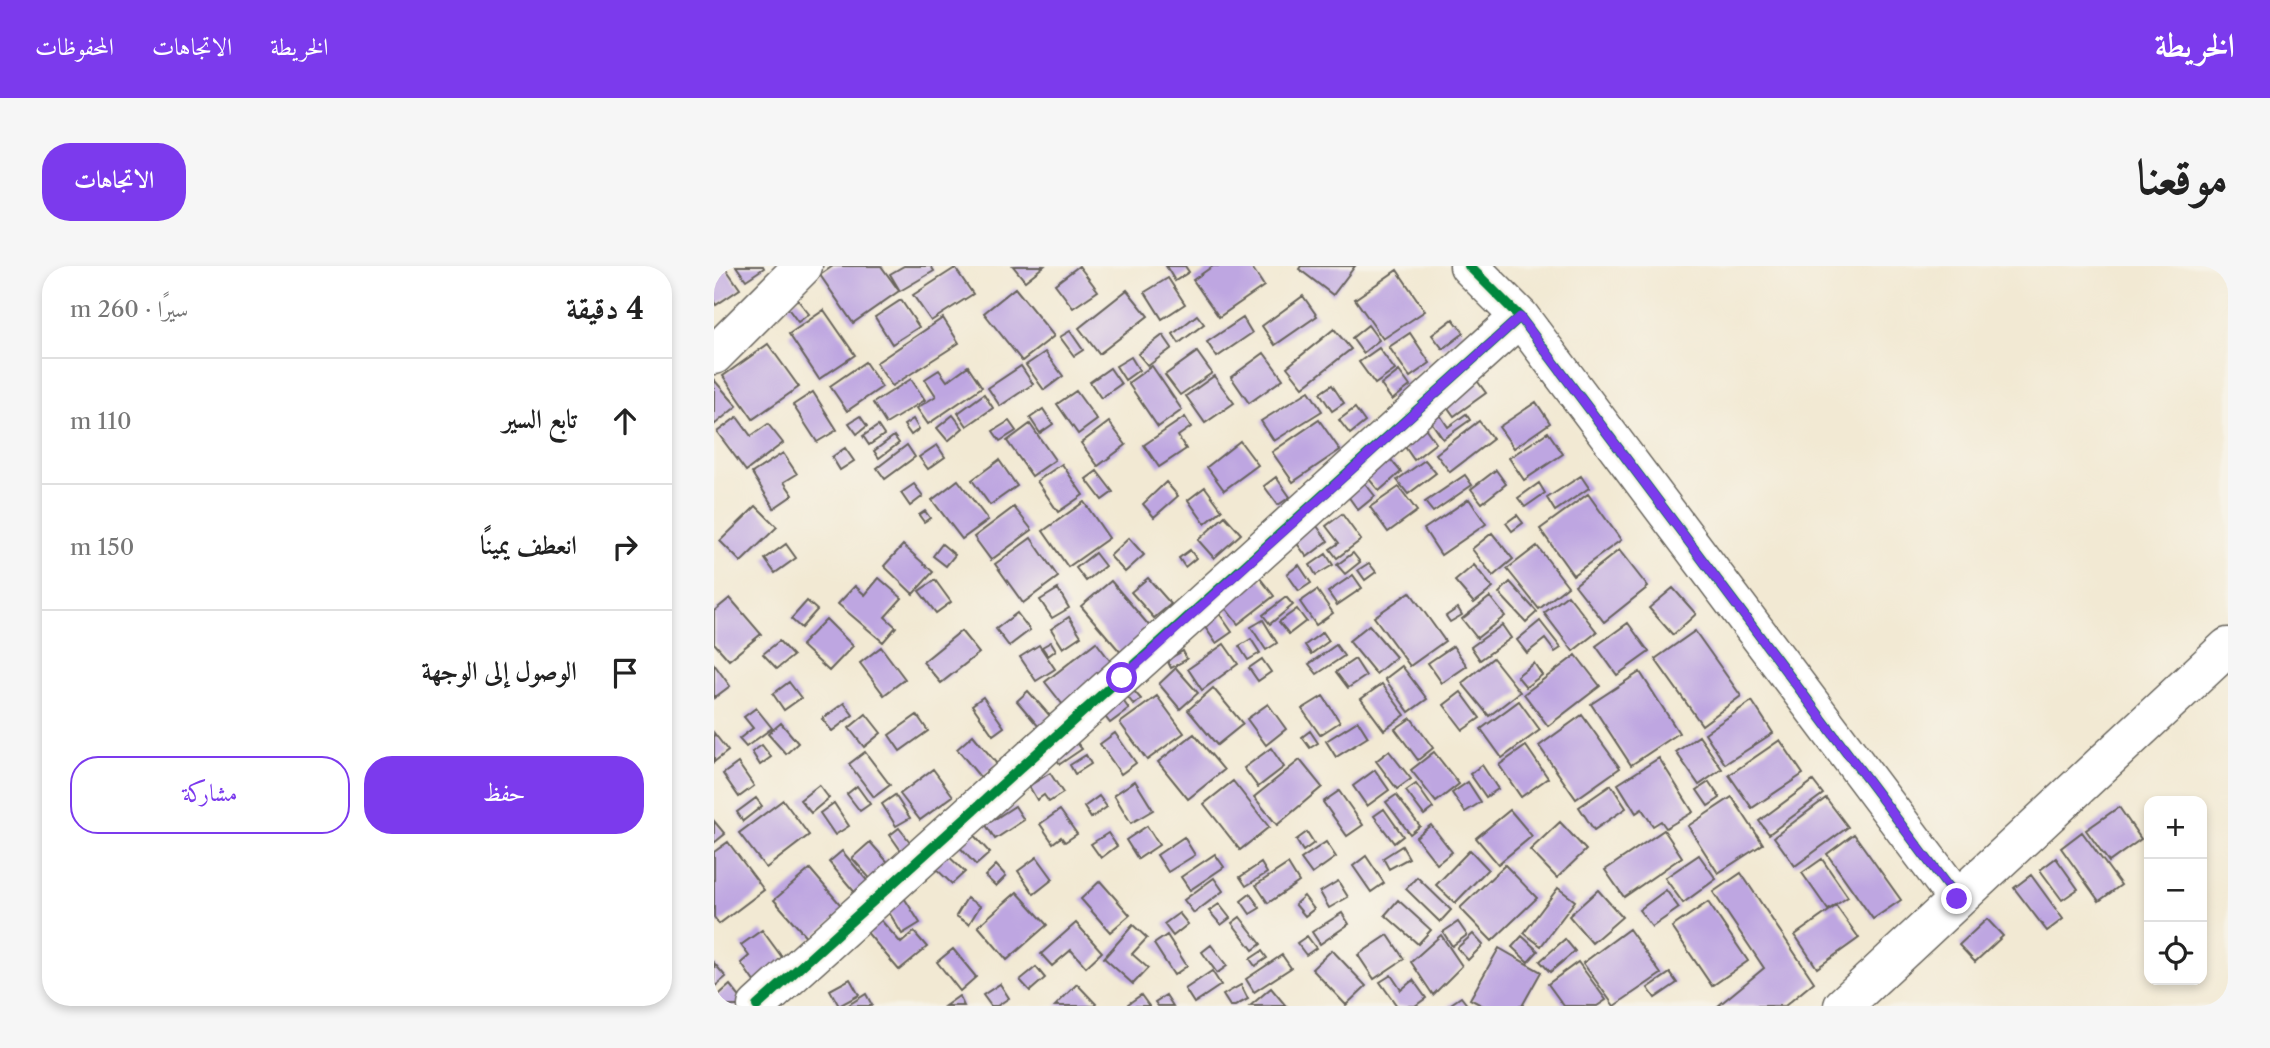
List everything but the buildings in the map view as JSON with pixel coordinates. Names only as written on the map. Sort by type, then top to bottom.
[{"type":"street","points":[[714,355],[803,266]]},
{"type":"street","points":[[1469,266],[1520,317],[1957,899]]},
{"type":"street","points":[[775,1000],[1520,317]]},
{"type":"street","points":[[1843,1006],[2228,647]]},
{"type":"cycle path","points":[[1469,266],[1520,317],[1957,899]]},
{"type":"cycle path","points":[[757,1006],[1520,317]]},
{"type":"route","points":[[1122,678],[1520,317],[1957,899]]}]
